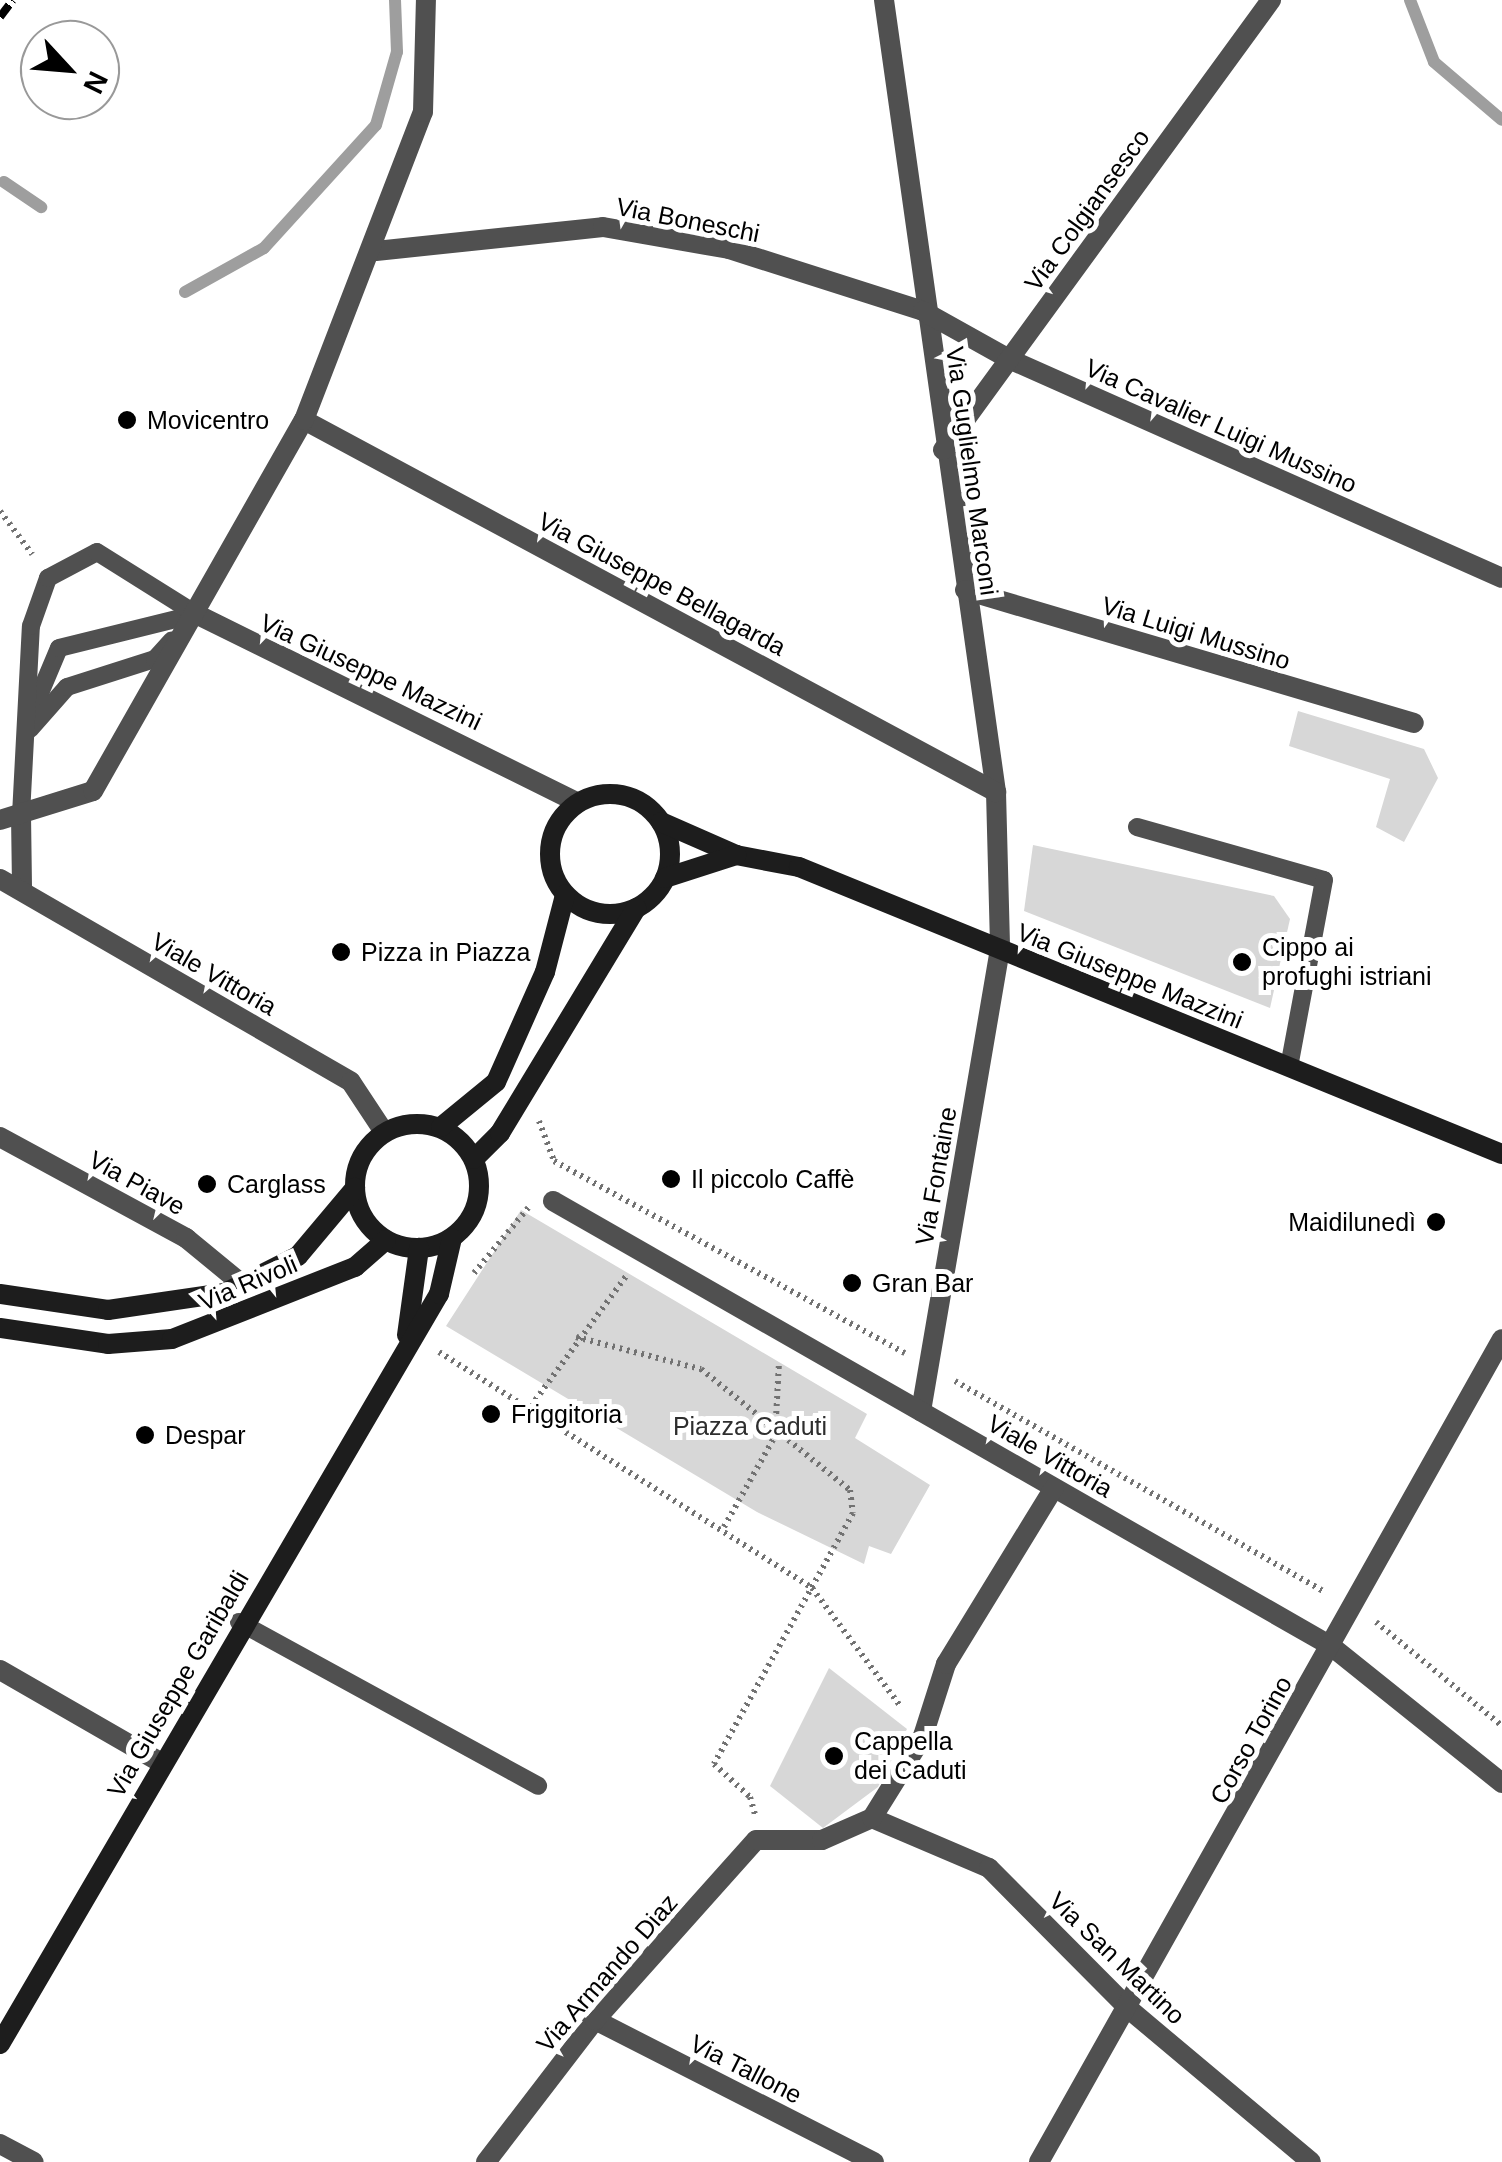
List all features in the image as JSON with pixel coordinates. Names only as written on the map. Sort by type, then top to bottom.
[{"type":"street","points":[[22,890],[10,818],[93,790],[304,420],[376,251],[423,112],[426,0]]},
{"type":"street","name":"Via Guglielmo Marconi","points":[[884,0],[923,311],[996,792],[1000,950]]},
{"type":"street","name":"Via Colgiansesco","points":[[943,450],[1271,0]]},
{"type":"street","name":"Via Boneschi","points":[[376,251],[603,228],[729,249],[923,311]]},
{"type":"street","name":"Via Cavalier Luigi Mussino","points":[[923,311],[1009,359],[1502,578]]},
{"type":"street","name":"Via Giuseppe Bellagarda","points":[[304,420],[996,792]]},
{"type":"street","name":"Via Luigi Mussino","points":[[964,590],[1414,723]]},
{"type":"street","name":"Via Giuseppe Mazzini","points":[[196,614],[578,802]]},
{"type":"street","points":[[441,1127],[474,1159],[479,1198],[452,1238],[419,1248],[386,1240],[364,1220],[355,1188],[364,1152],[384,1132],[441,1127],[496,1082],[545,972],[565,895],[550,861],[552,839],[578,802],[618,794],[661,822],[665,878],[636,908],[500,1134],[474,1159]]},
{"type":"street","name":"Via Giuseppe Mazzini","points":[[661,822],[736,855],[799,867],[1502,1154]]},
{"type":"street","name":"Via Giuseppe Mazzini","points":[[665,878],[736,855]]},
{"type":"street","name":"Viale Vittoria","points":[[0,879],[351,1082],[384,1132]]},
{"type":"street","points":[[565,895],[603,914],[636,908]]},
{"type":"street","name":"Via Fontaine","points":[[922,1411],[1000,950]]},
{"type":"street","name":"Via Piave","points":[[0,1137],[186,1238],[242,1284]]},
{"type":"street","name":"Via Rivoli","points":[[0,1294],[108,1310],[161,1308],[242,1284],[298,1256],[355,1188]]},
{"type":"street","name":"Viale Vittoria","points":[[554,1201],[1331,1646],[1502,1782]]},
{"type":"street","name":"Via Giuseppe Garibaldi","points":[[0,2044],[240,1622],[439,1294],[452,1238]]},
{"type":"street","name":"Via Rivoli","points":[[0,1328],[108,1344],[172,1340],[355,1266],[386,1240]]},
{"type":"street","name":"Via Giuseppe Garibaldi","points":[[404,1351],[419,1248]]},
{"type":"street","name":"Corso Torino","points":[[1039,2162],[1130,2010],[1502,1339]]},
{"type":"street","points":[[872,1818],[922,1736],[946,1664],[1054,1488]]},
{"type":"street","points":[[0,1670],[162,1763]]},
{"type":"street","name":"Via San Martino","points":[[872,1818],[989,1868],[1130,2010],[1311,2162]]},
{"type":"street","name":"Via Armando Diaz","points":[[486,2162],[596,2020],[756,1840],[781,1844],[822,1840],[872,1818]]},
{"type":"street","name":"Via Tallone","points":[[596,2020],[874,2162]]},
{"type":"street","points":[[0,2144],[34,2162]]},
{"type":"lane","points":[[10,818],[32,626],[48,578],[97,552],[196,614]]},
{"type":"lane","points":[[19,741],[67,688],[155,659],[196,614]]},
{"type":"lane","points":[[19,741],[60,648],[196,614]]},
{"type":"lane","points":[[1137,826],[1324,880],[1289,1067]]},
{"type":"lane","points":[[240,1622],[538,1786]]},
{"type":"path","points":[[0,512],[48,578]]},
{"type":"path","points":[[532,1103],[554,1161],[929,1366],[1352,1608],[1502,1726]]},
{"type":"path","points":[[462,1292],[501,1250],[521,1210],[554,1201]]},
{"type":"path","points":[[530,1406],[576,1337],[648,1252]]},
{"type":"path","points":[[724,1527],[774,1436],[781,1330]]},
{"type":"path","points":[[576,1337],[702,1369],[774,1436],[850,1490],[853,1513],[714,1764],[750,1796]]},
{"type":"path","points":[[442,1340],[438,1354],[530,1406],[724,1527],[812,1588],[922,1736]]},
{"type":"green space","points":[[1298,711],[1424,749],[1438,778],[1404,842],[1376,827],[1390,779],[1289,746]]},
{"type":"green space","points":[[1033,845],[1274,896],[1290,919],[1270,1008],[1024,911]]},
{"type":"green space","name":"Piazza Caduti","points":[[521,1210],[867,1414],[855,1438],[930,1485],[891,1554],[869,1546],[864,1564],[757,1512],[446,1326]]},
{"type":"green space","points":[[829,1668],[907,1729],[878,1787],[823,1828],[770,1786]]},
{"type":"waterway","points":[[185,292],[264,248],[376,125],[397,52],[395,0]]},
{"type":"waterway","points":[[1410,0],[1434,62],[1502,120]]},
{"type":"waterway","points":[[4,182],[41,207]]},
{"type":"railway","points":[[0,17],[13,0]]},
{"type":"place","name":"Movicentro","points":[[127,420]]},
{"type":"place","name":"Pizza in Piazza","points":[[341,952]]},
{"type":"place","name":"Cippo ai profughi istriani","points":[[1242,962]]},
{"type":"place","name":"Il piccolo Caffè","points":[[671,1179]]},
{"type":"place","name":"Carglass","points":[[207,1184]]},
{"type":"place","name":"Maidilunedì","points":[[1436,1222]]},
{"type":"place","name":"Gran Bar","points":[[852,1283]]},
{"type":"place","name":"Friggitoria","points":[[491,1414]]},
{"type":"place","name":"Despar","points":[[145,1435]]},
{"type":"place","name":"Cappella dei Caduti","points":[[834,1756]]}]
